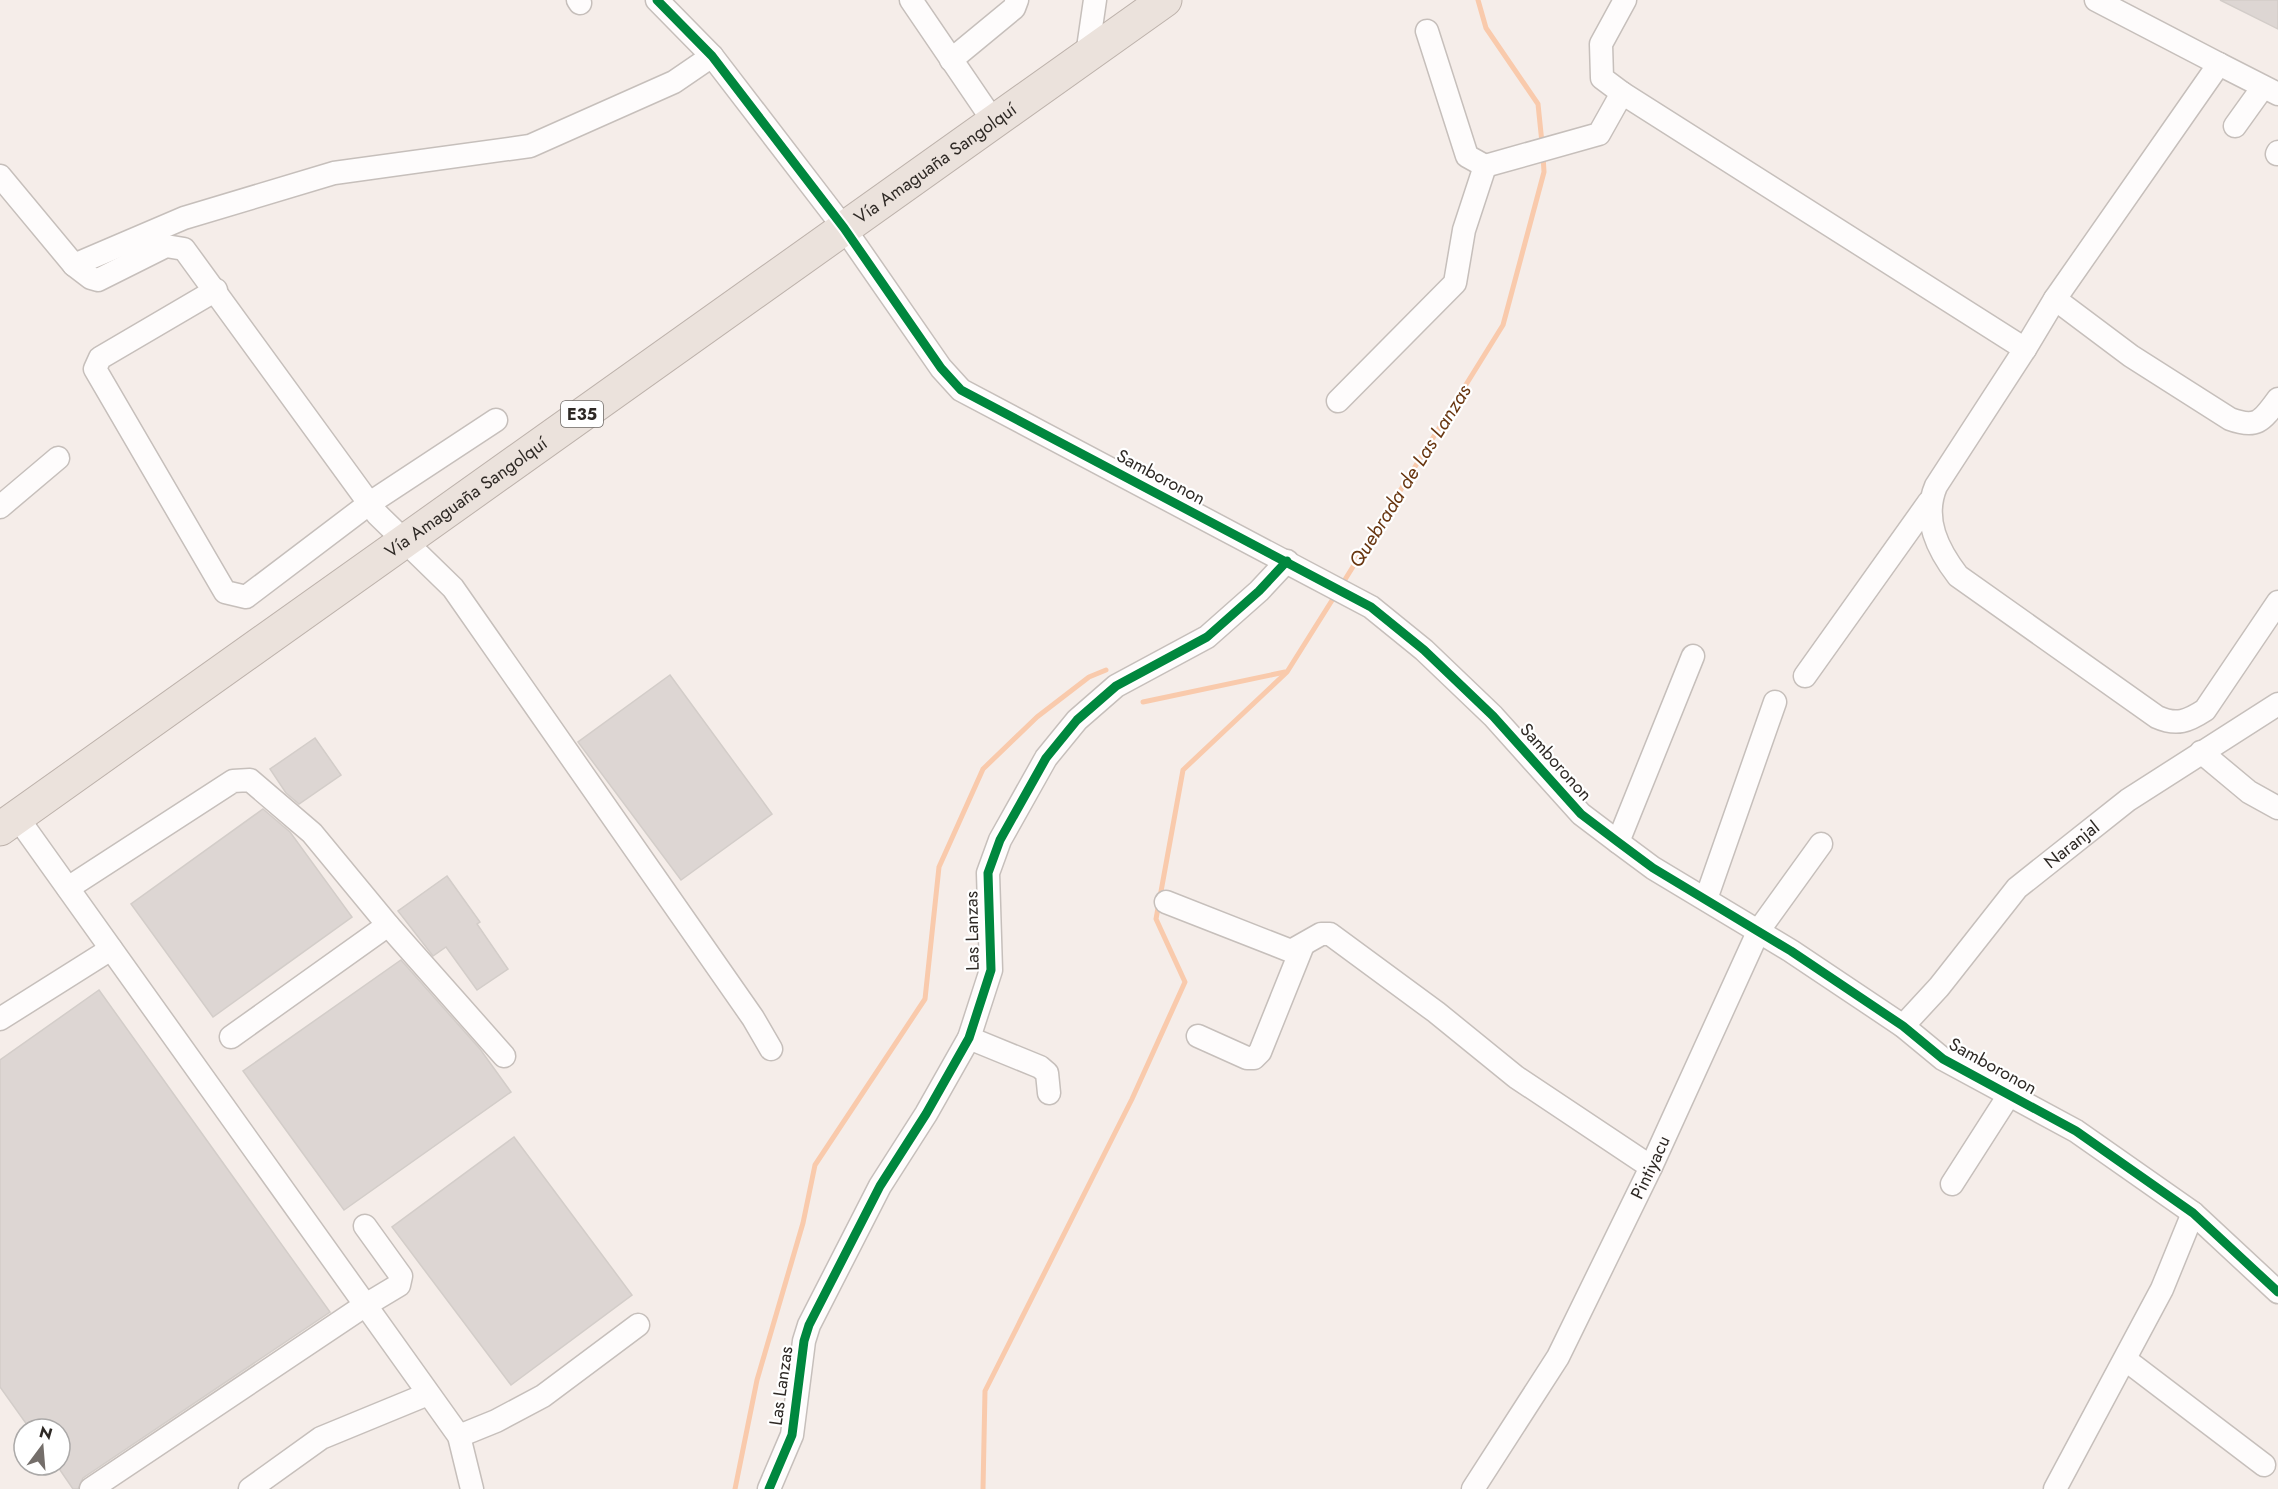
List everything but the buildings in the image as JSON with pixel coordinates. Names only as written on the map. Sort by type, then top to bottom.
[{"type":"highway","name":"Vía Amaguaña Sangolquí","points":[[9,823],[1165,0]]},
{"type":"street","name":"Samboronon","points":[[657,0],[712,56],[844,228],[941,368],[961,390],[1371,607],[1424,650],[1493,716],[1581,814],[1618,842],[1653,868],[1759,930],[1903,1026],[1943,1059],[2076,1131],[2193,1214],[2278,1292]]},
{"type":"street","points":[[910,0],[994,122]]},
{"type":"street","points":[[951,60],[1014,8],[1017,0]]},
{"type":"street","points":[[1088,55],[1095,0]]},
{"type":"street","points":[[1625,0],[1601,44],[1602,78],[1622,93],[2025,349]]},
{"type":"street","points":[[2096,0],[2271,90],[2235,126]]},
{"type":"street","points":[[1427,31],[1467,156],[1496,162],[1599,134],[1622,93]]},
{"type":"street","points":[[74,265],[184,218],[334,173],[530,146],[674,82],[712,56]]},
{"type":"street","points":[[1805,676],[1929,502],[1936,486],[2055,299],[2219,64]]},
{"type":"street","points":[[1338,401],[1455,284],[1464,231],[1496,162]]},
{"type":"street","points":[[0,176],[74,265],[91,278],[98,280],[166,246],[184,249],[370,503],[403,541],[453,588],[753,1018],[771,1049]]},
{"type":"street","points":[[216,290],[100,358],[94,369],[225,592],[246,597],[370,503],[496,420]]},
{"type":"street","points":[[2055,299],[2131,356],[2230,419],[2247,425],[2256,423],[2265,417],[2278,399]]},
{"type":"street","points":[[0,507],[58,458]]},
{"type":"street","points":[[1929,502],[1931,524],[1942,555],[1958,576],[2157,717],[2170,723],[2187,721],[2205,710],[2278,602]]},
{"type":"street","name":"Las Lanzas","points":[[769,1489],[792,1435],[804,1341],[809,1325],[880,1186],[926,1114],[969,1038],[991,970],[988,873],[999,840],[1046,758],[1077,720],[1116,686],[1207,637],[1259,591],[1294,565]]},
{"type":"street","points":[[1618,842],[1693,656]]},
{"type":"street","points":[[1706,899],[1776,702]]},
{"type":"street","name":"Naranjal","points":[[1903,1026],[1939,987],[2017,888],[2128,800],[2278,704]]},
{"type":"street","points":[[2201,752],[2249,792],[2278,808]]},
{"type":"street","points":[[68,888],[233,781],[250,780],[312,833],[388,925],[504,1056]]},
{"type":"street","points":[[9,823],[68,888],[364,1306],[459,1436],[472,1489]]},
{"type":"street","name":"Pintiyacu","points":[[1473,1489],[1558,1357],[1651,1167],[1759,930],[1821,844]]},
{"type":"street","points":[[1166,902],[1291,951],[1321,934],[1330,934],[1436,1012],[1516,1077],[1651,1167]]},
{"type":"street","points":[[231,1037],[388,925]]},
{"type":"street","points":[[1198,1036],[1247,1058],[1254,1058],[1260,1052],[1303,945]]},
{"type":"street","points":[[0,1019],[111,949]]},
{"type":"street","points":[[969,1038],[1040,1067],[1047,1073],[1049,1093]]},
{"type":"street","points":[[1952,1184],[2009,1095]]},
{"type":"street","points":[[2055,1489],[2162,1289],[2193,1214]]},
{"type":"street","points":[[91,1489],[402,1281],[365,1226]]},
{"type":"street","points":[[459,1436],[496,1421],[543,1396],[638,1325]]},
{"type":"street","points":[[2126,1360],[2264,1465]]},
{"type":"street","points":[[250,1489],[321,1438],[428,1394]]},
{"type":"waterway","name":"Quebrada de Las Lanzas","points":[[1478,0],[1486,28],[1538,104],[1542,143]]},
{"type":"waterway","name":"Quebrada de Las Lanzas","points":[[1341,586],[1503,325],[1544,172],[1543,155]]},
{"type":"waterway","name":"Quebrada de Las Lanzas","points":[[983,1489],[985,1391],[1132,1099],[1185,982],[1156,919],[1183,770],[1287,672],[1336,594]]},
{"type":"waterway","points":[[735,1489],[757,1380],[803,1223],[815,1165],[925,999],[939,867],[983,769],[1037,717],[1089,677],[1106,670]]},
{"type":"waterway","points":[[1143,702],[1285,672]]},
{"type":"cycle path","points":[[657,0],[712,56],[844,228],[941,368],[961,390],[1371,607],[1424,650],[1493,716],[1581,814],[1618,842],[1653,868],[1791,951],[1903,1026],[1943,1059],[2076,1131],[2193,1213],[2278,1292]]},
{"type":"cycle path","points":[[769,1489],[792,1435],[804,1341],[809,1325],[880,1186],[926,1114],[969,1038],[991,970],[988,873],[1000,840],[1046,758],[1077,720],[1116,686],[1207,637],[1259,591],[1287,561]]}]
